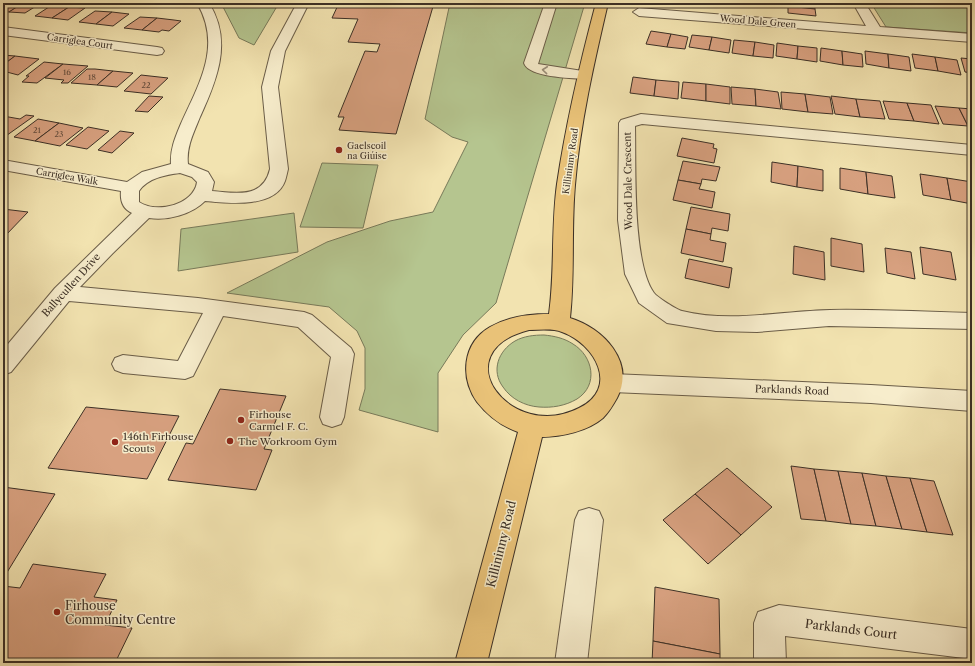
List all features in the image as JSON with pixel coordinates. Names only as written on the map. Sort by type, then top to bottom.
[{"type":"main road","name":"Killininny Road","points":[[558,323],[562,295],[566,185],[584,75],[602,3]]},
{"type":"main road","points":[[529,322],[558,323],[589,336],[603,349],[611,365],[612,383],[605,399],[592,413],[572,422],[549,426],[532,426],[504,414],[487,400],[478,384],[476,367],[481,350],[493,337],[510,327],[529,322]]},
{"type":"main road","name":"Killininny Road","points":[[471,663],[532,426]]},
{"type":"street","points":[[180,168],[177,159],[183,140],[212,74],[215,48],[214,29],[203,3]]},
{"type":"street","points":[[201,195],[237,199],[246,198],[267,190],[276,182],[279,169],[270,87],[278,51],[303,3]]},
{"type":"street","points":[[551,3],[531,63],[532,66],[538,69],[584,75]]},
{"type":"street","points":[[859,3],[876,31]]},
{"type":"street","name":"Wood Dale Green","points":[[639,12],[972,38]]},
{"type":"street","name":"Carriglea Court","points":[[3,31],[157,51]]},
{"type":"street","name":"Wood Dale Crescent","points":[[972,150],[641,119],[627,123],[627,220],[634,274],[646,298],[675,318],[716,323],[757,324],[829,318],[972,321]]},
{"type":"street","name":"Carriglea Walk","points":[[3,165],[132,188]]},
{"type":"street","points":[[180,168],[199,173],[204,178],[206,184],[201,195],[190,204],[168,212],[145,212],[136,208],[130,202],[129,195],[132,188],[147,176],[163,170],[180,168]]},
{"type":"street","name":"Ballycullen Drive","points":[[3,366],[62,293],[113,240],[145,212]]},
{"type":"street","points":[[62,293],[216,308],[304,320],[343,354],[332,417]]},
{"type":"street","points":[[122,364],[185,370],[216,308]]},
{"type":"street","name":"Parklands Road","points":[[612,383],[863,393],[972,401]]},
{"type":"street","points":[[571,663],[589,520]]},
{"type":"street","name":"Parklands Court","points":[[770,663],[769,623],[779,620],[972,644]]},
{"type":"green space","points":[[221,3],[279,3],[254,45],[239,38]]},
{"type":"green space","points":[[450,3],[585,3],[496,303],[463,335],[438,373],[438,432],[359,410],[365,389],[365,348],[357,331],[329,307],[227,293],[327,242],[390,221],[433,212],[468,142],[452,137],[425,119]]},
{"type":"green space","points":[[871,3],[972,3],[972,33],[886,27]]},
{"type":"green space","points":[[322,163],[378,165],[363,228],[300,227]]},
{"type":"green space","points":[[294,213],[298,252],[178,271],[181,229]]},
{"type":"green space","points":[[544,335],[566,340],[580,349],[589,363],[591,371],[591,379],[584,393],[577,399],[554,407],[534,406],[514,398],[503,387],[497,374],[498,362],[504,350],[509,345],[518,339],[525,337]]},
{"type":"building","points":[[3,3],[23,3],[9,12],[3,11]]},
{"type":"building","points":[[23,3],[41,3],[25,13],[9,12]]},
{"type":"building","points":[[339,3],[434,3],[396,134],[339,130],[344,117],[338,117],[365,51],[377,52],[380,44],[348,42],[358,19],[332,18]]},
{"type":"building","points":[[788,3],[815,3],[815,9],[788,6]]},
{"type":"building","points":[[52,5],[69,7],[52,18],[35,16]]},
{"type":"building","points":[[788,6],[815,9],[816,16],[788,13]]},
{"type":"building","points":[[69,7],[85,8],[68,20],[52,18]]},
{"type":"building","points":[[95,11],[112,12],[96,24],[79,22]]},
{"type":"building","points":[[112,12],[129,14],[113,26],[96,24]]},
{"type":"building","points":[[140,17],[157,18],[142,30],[124,28]]},
{"type":"building","points":[[157,18],[181,21],[169,31],[162,30],[159,32],[142,30]]},
{"type":"building","points":[[651,31],[671,34],[667,47],[646,44]]},
{"type":"building","points":[[671,34],[688,37],[685,49],[667,47]]},
{"type":"building","points":[[692,35],[712,37],[709,50],[689,47]]},
{"type":"building","points":[[712,37],[731,40],[729,53],[709,50]]},
{"type":"building","points":[[734,40],[755,42],[753,56],[732,53]]},
{"type":"building","points":[[755,42],[774,45],[773,58],[753,56]]},
{"type":"building","points":[[777,43],[798,46],[797,59],[776,56]]},
{"type":"building","points":[[798,46],[817,48],[817,62],[797,59]]},
{"type":"building","points":[[821,48],[842,51],[843,65],[820,61]]},
{"type":"building","points":[[842,51],[862,54],[863,67],[843,65]]},
{"type":"building","points":[[865,51],[888,54],[889,68],[866,64]]},
{"type":"building","points":[[888,54],[909,57],[911,71],[889,68]]},
{"type":"building","points":[[912,54],[935,57],[938,71],[915,68]]},
{"type":"building","points":[[3,55],[15,56],[3,65]]},
{"type":"building","points":[[15,56],[39,59],[18,75],[3,71],[3,65]]},
{"type":"building","points":[[935,57],[957,60],[961,75],[938,71]]},
{"type":"building","points":[[961,58],[972,59],[972,73],[965,72]]},
{"type":"building","points":[[44,62],[63,64],[37,83],[22,82],[29,76],[26,76]]},
{"type":"building","points":[[63,64],[88,66],[68,83],[61,83],[64,80],[45,78]]},
{"type":"building","points":[[87,69],[113,71],[97,85],[71,83]]},
{"type":"building","points":[[113,71],[133,73],[117,87],[97,85]]},
{"type":"building","points":[[141,75],[168,78],[151,94],[124,91]]},
{"type":"building","points":[[633,77],[656,80],[654,96],[630,93]]},
{"type":"building","points":[[656,80],[679,82],[678,99],[654,96]]},
{"type":"building","points":[[683,82],[706,84],[706,101],[681,98]]},
{"type":"building","points":[[706,84],[730,87],[730,104],[706,101]]},
{"type":"building","points":[[731,87],[755,89],[756,106],[732,104]]},
{"type":"building","points":[[755,89],[778,92],[781,109],[756,106]]},
{"type":"building","points":[[781,92],[805,94],[808,112],[782,109]]},
{"type":"building","points":[[805,94],[830,97],[833,114],[808,112]]},
{"type":"building","points":[[149,96],[163,97],[148,112],[135,111]]},
{"type":"building","points":[[831,96],[856,99],[860,117],[835,114]]},
{"type":"building","points":[[856,99],[880,101],[885,119],[860,117]]},
{"type":"building","points":[[883,101],[907,103],[914,121],[889,119]]},
{"type":"building","points":[[907,103],[931,105],[939,124],[914,121]]},
{"type":"building","points":[[935,106],[959,108],[968,126],[943,124]]},
{"type":"building","points":[[959,108],[972,109],[972,127],[968,126]]},
{"type":"building","points":[[26,115],[34,116],[3,138],[3,116],[20,119]]},
{"type":"building","points":[[38,119],[59,123],[35,141],[14,137]]},
{"type":"building","points":[[59,123],[83,128],[60,146],[35,141]]},
{"type":"building","points":[[88,127],[109,131],[87,149],[66,145]]},
{"type":"building","points":[[120,131],[134,133],[112,153],[98,150]]},
{"type":"building","points":[[682,138],[714,144],[713,148],[717,149],[714,163],[677,156]]},
{"type":"building","points":[[683,161],[720,167],[716,181],[702,179],[701,184],[678,180]]},
{"type":"building","points":[[772,162],[798,166],[797,187],[771,182]]},
{"type":"building","points":[[798,166],[823,170],[823,191],[797,187]]},
{"type":"building","points":[[840,168],[866,172],[868,194],[840,189]]},
{"type":"building","points":[[866,172],[892,176],[895,198],[868,194]]},
{"type":"building","points":[[920,174],[947,178],[951,200],[923,195]]},
{"type":"building","points":[[947,178],[972,182],[972,204],[951,200]]},
{"type":"building","points":[[678,180],[701,184],[699,189],[715,192],[712,208],[673,200]]},
{"type":"building","points":[[691,207],[730,214],[728,231],[712,228],[711,234],[686,229]]},
{"type":"building","points":[[3,209],[28,212],[5,236],[3,236]]},
{"type":"building","points":[[686,229],[711,234],[710,240],[726,243],[723,262],[681,253]]},
{"type":"building","points":[[831,238],[862,244],[864,272],[831,266]]},
{"type":"building","points":[[794,246],[824,252],[825,280],[793,274]]},
{"type":"building","points":[[920,247],[951,252],[956,280],[923,274]]},
{"type":"building","points":[[885,248],[911,252],[915,279],[887,273]]},
{"type":"building","points":[[689,259],[732,268],[729,288],[685,278]]},
{"type":"building","name":"Firhouse Carmel F. C.","points":[[220,389],[286,396],[264,449],[272,450],[256,490],[168,480],[186,443],[193,444]]},
{"type":"building","name":"146th Firhouse Scouts","points":[[86,407],[179,416],[147,479],[48,468]]},
{"type":"building","points":[[791,466],[814,469],[826,521],[801,519]]},
{"type":"building","points":[[727,468],[772,507],[741,535],[695,494]]},
{"type":"building","points":[[814,469],[838,471],[851,524],[826,521]]},
{"type":"building","points":[[838,471],[862,473],[876,526],[851,524]]},
{"type":"building","points":[[862,473],[886,476],[902,529],[876,526]]},
{"type":"building","points":[[886,476],[910,478],[927,532],[902,529]]},
{"type":"building","points":[[910,478],[934,481],[953,535],[927,532]]},
{"type":"building","points":[[3,487],[55,494],[3,579]]},
{"type":"building","points":[[695,494],[741,535],[708,564],[663,520]]},
{"type":"building","name":"Firhouse Community Centre","points":[[33,564],[106,574],[94,597],[117,600],[105,625],[132,628],[115,663],[3,663],[3,586],[20,588]]},
{"type":"building","points":[[655,587],[719,599],[720,654],[653,641]]},
{"type":"building","points":[[653,641],[720,654],[720,663],[652,663]]},
{"type":"place","name":"Gaelscoil na Giúise","points":[[339,150]]},
{"type":"place","name":"Firhouse Carmel F. C.","points":[[241,420]]},
{"type":"place","name":"The Workroom Gym","points":[[230,441]]},
{"type":"place","name":"146th Firhouse Scouts","points":[[115,442]]},
{"type":"place","name":"Firhouse Community Centre","points":[[57,612]]}]
